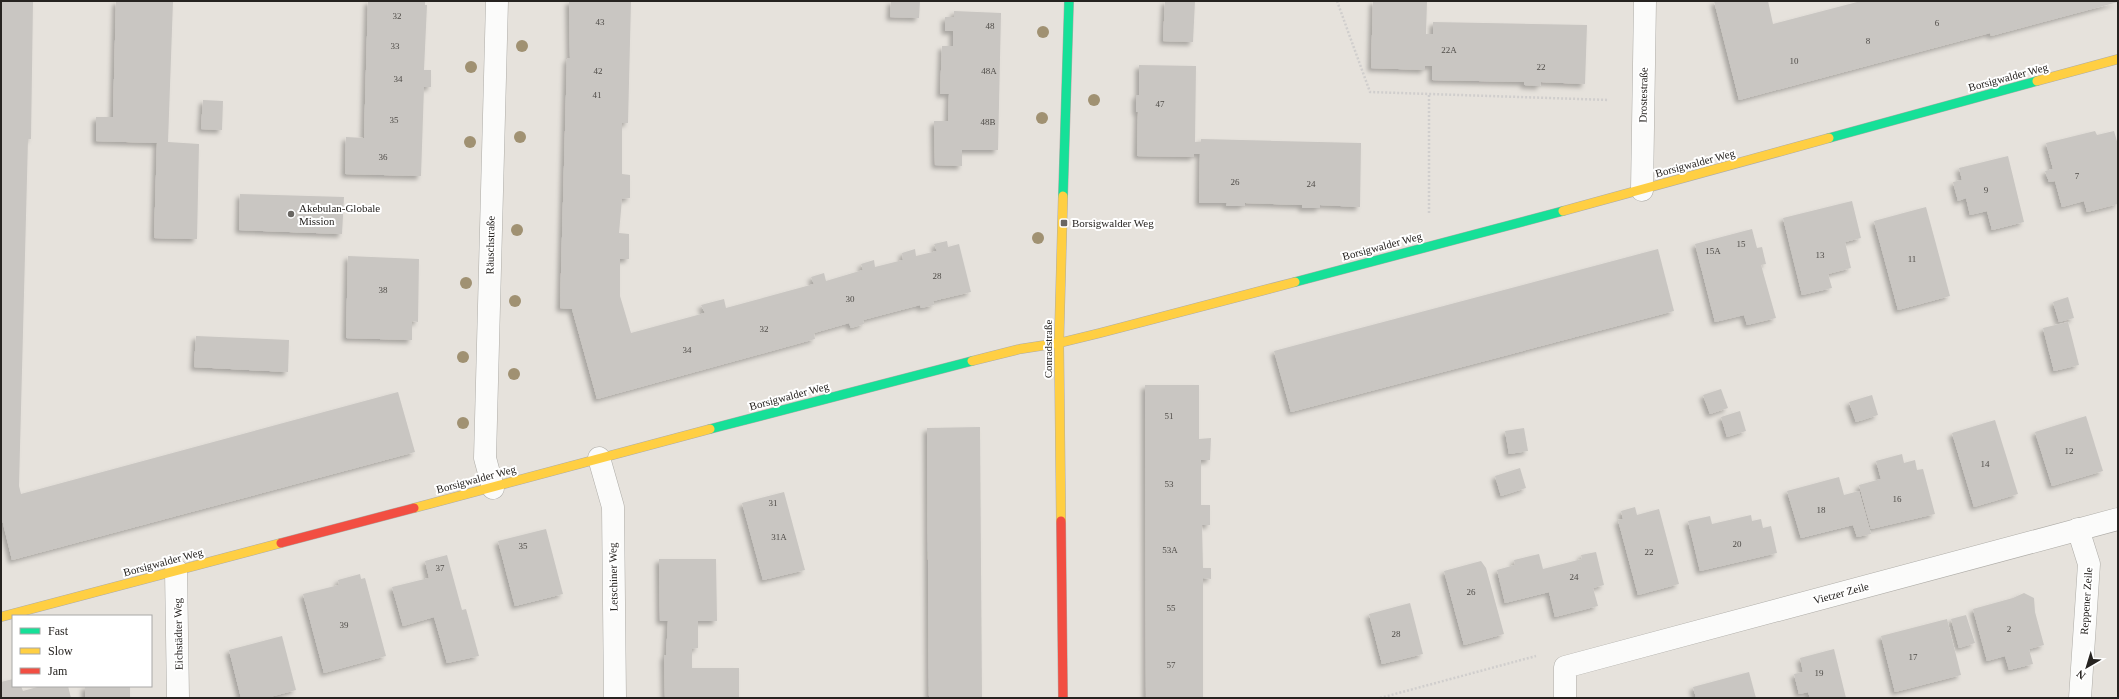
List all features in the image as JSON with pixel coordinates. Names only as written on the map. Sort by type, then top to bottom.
[{"type":"street","name":"Räuschstraße","points":[[493,488],[485,458],[496,1]]},
{"type":"street","name":"Conradstraße","points":[[1063,698],[1059,344],[1069,1]]},
{"type":"street","name":"Drostestraße","points":[[1642,190],[1645,1]]},
{"type":"street","name":"Borsigwalder Weg","points":[[1,617],[493,488],[598,458],[1020,349],[1059,344],[1642,190],[2118,59]]},
{"type":"street","name":"Letschiner Weg","points":[[598,458],[613,507],[615,698]]},
{"type":"street","name":"Vietzer Zeile","points":[[1565,698],[1565,667],[2118,519]]},
{"type":"street","name":"Reppener Zeile","points":[[2078,529],[2089,564],[2080,698]]},
{"type":"street","name":"Eichstädter Weg","points":[[176,570],[178,698]]},
{"type":"path","points":[[1338,1],[1370,92],[1609,100]]},
{"type":"path","points":[[1429,94],[1429,213]]},
{"type":"path","points":[[1380,698],[1538,656]]},
{"type":"building","points":[[1,1],[33,1],[31,139],[28,139],[19,486],[21,494],[398,392],[415,452],[12,560],[1,515]]},
{"type":"building","points":[[116,1],[173,1],[168,142],[199,144],[197,239],[154,238],[157,143],[96,141],[96,117],[113,117]]},
{"type":"building","points":[[368,1],[425,1],[425,5],[427,5],[424,70],[431,70],[431,87],[424,87],[421,176],[345,174],[346,137],[364,138]]},
{"type":"building","points":[[569,1],[631,1],[628,123],[622,123],[622,174],[630,175],[630,198],[622,199],[619,233],[629,234],[629,259],[620,259],[620,296],[631,333],[705,313],[701,305],[724,299],[726,308],[814,284],[811,277],[824,273],[826,281],[863,270],[861,264],[874,260],[875,267],[903,260],[902,253],[915,249],[916,256],[937,251],[934,244],[947,241],[948,247],[959,244],[971,292],[933,301],[934,305],[921,308],[920,305],[863,320],[864,324],[851,328],[849,323],[814,333],[815,339],[597,399],[572,309],[560,308],[567,59],[570,58]]},
{"type":"building","points":[[891,1],[920,1],[919,18],[890,17]]},
{"type":"building","points":[[1165,1],[1195,1],[1193,42],[1163,41]]},
{"type":"building","points":[[1373,1],[1427,1],[1426,34],[1433,34],[1433,22],[1587,25],[1585,84],[1541,82],[1540,86],[1524,85],[1524,82],[1432,80],[1432,66],[1425,66],[1425,70],[1371,68]]},
{"type":"building","points":[[1714,1],[1768,1],[1773,24],[1861,1],[2118,2],[1991,36],[1990,33],[1739,100]]},
{"type":"building","points":[[954,11],[1001,13],[998,150],[962,150],[962,166],[935,165],[934,121],[948,121],[949,94],[940,94],[942,46],[953,46],[953,31],[945,31],[945,17],[954,17]]},
{"type":"building","points":[[1139,65],[1196,66],[1195,142],[1201,142],[1201,139],[1361,143],[1360,207],[1320,205],[1320,208],[1302,208],[1302,205],[1245,203],[1244,206],[1226,206],[1227,203],[1199,203],[1200,154],[1194,154],[1194,157],[1137,156],[1138,112],[1136,112],[1136,95],[1139,95]]},
{"type":"building","points":[[203,100],[223,101],[222,130],[201,129]]},
{"type":"building","points":[[2095,131],[2097,135],[2114,131],[2118,145],[2118,204],[2087,212],[2084,201],[2062,207],[2055,181],[2049,182],[2045,171],[2053,169],[2046,143]]},
{"type":"building","points":[[2008,156],[2024,222],[1992,230],[1987,211],[1970,215],[1966,198],[1958,201],[1953,182],[1962,180],[1959,168]]},
{"type":"building","name":"Akebulan-Globale Mission","points":[[240,194],[344,197],[342,234],[239,230]]},
{"type":"building","points":[[1852,201],[1861,238],[1845,242],[1851,268],[1828,274],[1832,288],[1802,295],[1783,218]]},
{"type":"building","points":[[1926,207],[1950,296],[1898,310],[1874,221]]},
{"type":"building","points":[[1752,229],[1757,248],[1762,247],[1766,264],[1761,265],[1776,318],[1747,325],[1744,315],[1715,322],[1695,244]]},
{"type":"building","points":[[1658,249],[1674,311],[1291,412],[1274,351]]},
{"type":"building","points":[[348,256],[419,259],[418,322],[412,321],[412,340],[346,338]]},
{"type":"building","points":[[2068,297],[2074,318],[2059,322],[2053,302]]},
{"type":"building","points":[[2068,322],[2079,365],[2054,371],[2043,328]]},
{"type":"building","points":[[196,336],[289,340],[288,372],[194,367]]},
{"type":"building","points":[[1145,385],[1199,385],[1199,439],[1211,438],[1210,460],[1201,460],[1201,505],[1210,505],[1210,525],[1202,525],[1203,568],[1211,568],[1211,579],[1203,578],[1203,698],[1146,698]]},
{"type":"building","points":[[1721,389],[1728,408],[1710,414],[1703,395]]},
{"type":"building","points":[[1872,395],[1878,415],[1856,422],[1849,402]]},
{"type":"building","points":[[1740,411],[1746,431],[1727,437],[1721,417]]},
{"type":"building","points":[[2086,416],[2103,471],[2052,486],[2035,432]]},
{"type":"building","points":[[1995,420],[2018,494],[1974,507],[1952,433]]},
{"type":"building","points":[[980,427],[982,698],[929,698],[927,428]]},
{"type":"building","points":[[1524,428],[1528,451],[1509,454],[1505,431]]},
{"type":"building","points":[[1902,454],[1904,463],[1915,460],[1917,470],[1923,469],[1935,514],[1871,529],[1859,485],[1881,479],[1876,461]]},
{"type":"building","points":[[1520,468],[1526,488],[1501,496],[1495,476]]},
{"type":"building","points":[[1839,477],[1844,495],[1859,491],[1871,534],[1857,537],[1853,525],[1801,538],[1787,491]]},
{"type":"building","points":[[784,492],[805,570],[763,580],[742,503]]},
{"type":"building","points":[[1635,507],[1637,515],[1659,509],[1679,584],[1638,595],[1618,520],[1623,519],[1621,511]]},
{"type":"building","points":[[1751,515],[1752,521],[1761,519],[1763,528],[1771,526],[1777,553],[1700,571],[1688,521],[1710,516],[1712,524]]},
{"type":"building","points":[[546,529],[563,594],[515,606],[498,541]]},
{"type":"building","points":[[1596,552],[1604,585],[1593,588],[1598,606],[1555,617],[1549,592],[1505,603],[1497,570],[1515,565],[1514,560],[1539,554],[1543,569],[1582,559],[1581,555]]},
{"type":"building","points":[[447,555],[462,610],[466,609],[479,656],[447,663],[434,617],[403,626],[392,587],[429,578],[425,561]]},
{"type":"building","points":[[659,559],[716,559],[717,621],[698,621],[698,648],[692,649],[692,668],[739,668],[739,698],[665,698],[664,656],[666,655],[668,621],[660,621]]},
{"type":"building","points":[[1481,561],[1486,568],[1504,634],[1464,645],[1444,571]]},
{"type":"building","points":[[360,574],[361,579],[365,578],[386,656],[324,673],[303,594],[339,585],[338,580]]},
{"type":"building","points":[[2024,593],[2034,598],[2035,612],[2044,645],[2029,649],[2033,664],[2009,670],[2005,656],[1987,661],[1973,609],[2013,598]]},
{"type":"building","points":[[1410,603],[1423,654],[1382,664],[1369,614]]},
{"type":"building","points":[[1966,615],[1975,643],[1959,648],[1951,619]]},
{"type":"building","points":[[1947,619],[1961,675],[1895,692],[1881,636]]},
{"type":"building","points":[[282,636],[296,690],[266,698],[241,698],[229,650]]},
{"type":"building","points":[[1834,649],[1846,698],[1810,698],[1808,692],[1799,694],[1794,674],[1803,672],[1800,658]]},
{"type":"building","points":[[1749,672],[1756,698],[1696,698],[1693,687]]},
{"type":"building","points":[[12,679],[12,687],[21,687],[23,691],[37,687],[68,687],[71,698],[1,698],[1,682]]},
{"type":"building","points":[[85,687],[130,687],[130,698],[85,698]]},
{"type":"traffic: fast","points":[[1063,196],[1069,1]]},
{"type":"traffic: fast","points":[[1829,138],[2037,81]]},
{"type":"traffic: fast","points":[[1295,282],[1563,211]]},
{"type":"traffic: fast","points":[[710,429],[972,361]]},
{"type":"traffic: slow","points":[[2037,81],[2118,59]]},
{"type":"traffic: slow","points":[[1563,211],[1829,138]]},
{"type":"traffic: slow","points":[[1061,521],[1059,343],[1063,196]]},
{"type":"traffic: slow","points":[[972,361],[1020,349],[1059,343],[1100,333],[1295,282]]},
{"type":"traffic: slow","points":[[414,508],[710,429]]},
{"type":"traffic: slow","points":[[1,617],[281,543]]},
{"type":"traffic: jam","points":[[281,543],[414,508]]},
{"type":"traffic: jam","points":[[1061,521],[1063,698]]},
{"type":"place","name":"Akebulan-Globale Mission","points":[[291,214]]},
{"type":"place","name":"Borsigwalder Weg","points":[[1064,223]]}]
